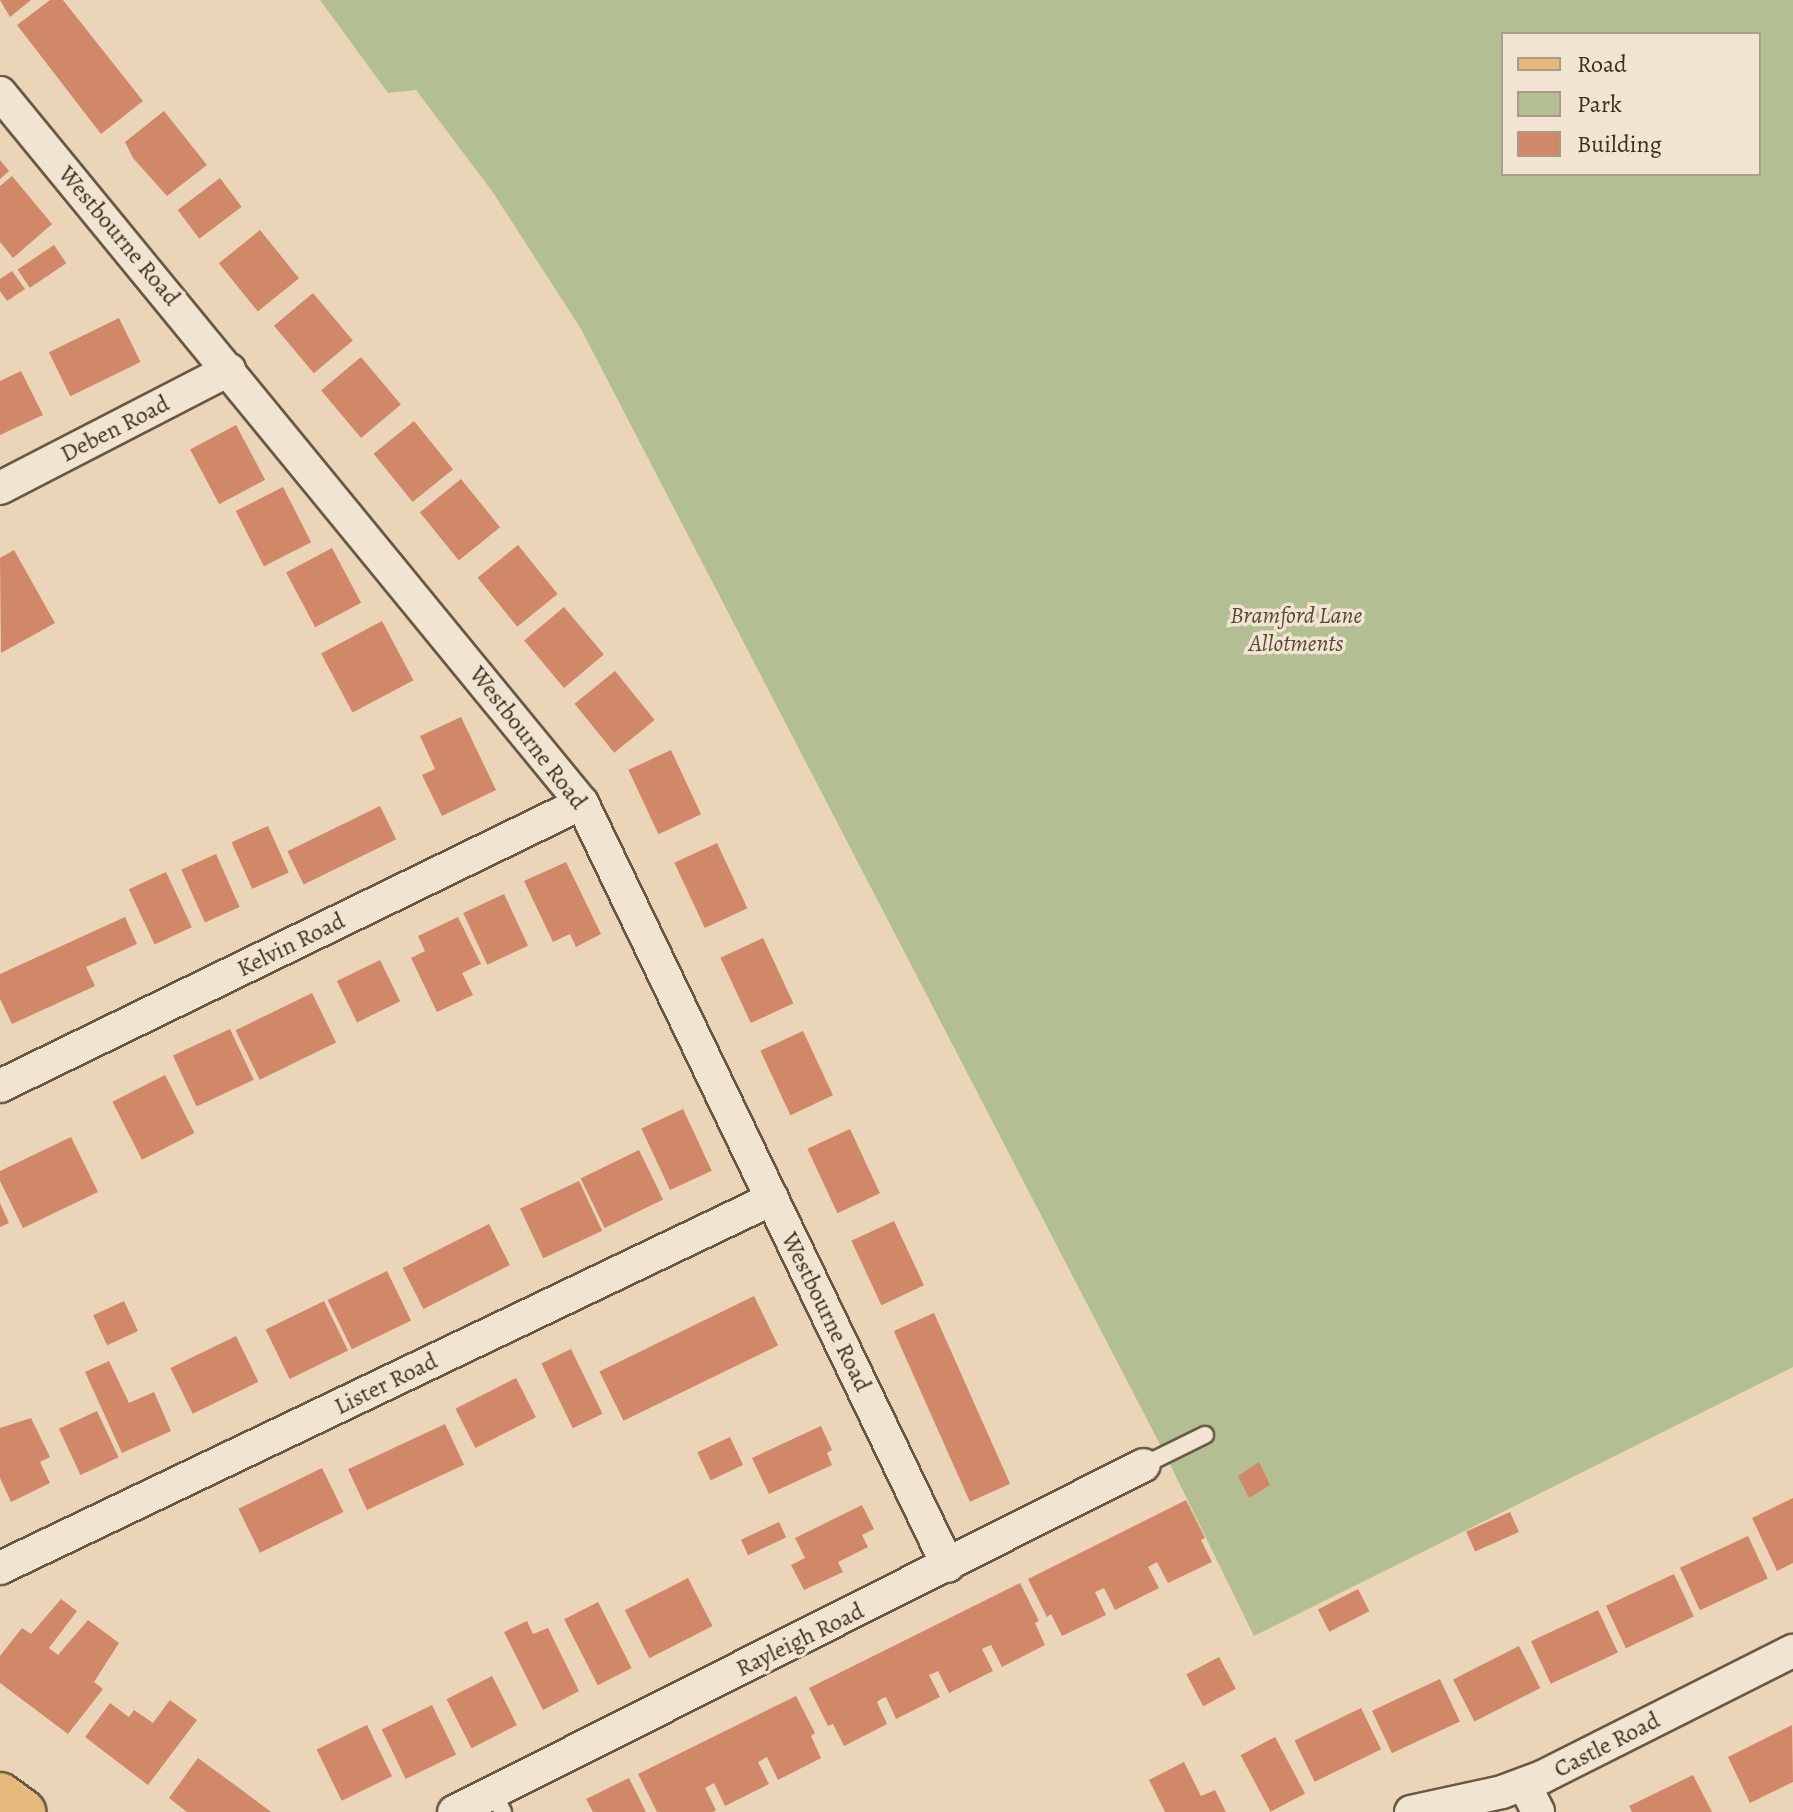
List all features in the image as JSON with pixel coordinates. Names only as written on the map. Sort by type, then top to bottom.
[{"type":"main road","points":[[0,1795],[23,1812]]},
{"type":"street","name":"Westbourne Road","points":[[0,93],[582,803],[948,1566]]},
{"type":"street","name":"Deben Road","points":[[0,488],[229,370]]},
{"type":"street","name":"Kelvin Road","points":[[0,1086],[582,803]]},
{"type":"street","name":"Lister Road","points":[[0,1568],[772,1199]]},
{"type":"street","name":"Rayleigh Road","points":[[454,1812],[498,1802],[1144,1465]]},
{"type":"street","name":"Castle Road","points":[[1411,1812],[1531,1798],[1793,1651]]},
{"type":"lane","points":[[1144,1465],[1205,1435]]},
{"type":"green space","name":"Bramford Lane Allotments","points":[[320,0],[1793,0],[1793,1367],[1254,1636],[1165,1454],[581,329],[492,191],[416,90],[388,93]]},
{"type":"building","points":[[0,0],[31,0],[10,17]]},
{"type":"building","points":[[50,0],[63,0],[143,101],[101,134],[17,25]]},
{"type":"building","points":[[164,111],[207,165],[167,196],[133,158],[125,142]]},
{"type":"building","points":[[0,160],[9,171],[0,179]]},
{"type":"building","points":[[12,176],[52,224],[13,258],[0,242],[0,186]]},
{"type":"building","points":[[220,178],[242,207],[199,239],[178,210]]},
{"type":"building","points":[[260,230],[299,278],[258,312],[219,263]]},
{"type":"building","points":[[54,245],[66,263],[30,288],[18,270]]},
{"type":"building","points":[[12,271],[25,289],[7,301],[0,291],[0,279]]},
{"type":"building","points":[[313,293],[353,340],[314,373],[274,326]]},
{"type":"building","points":[[119,318],[140,362],[70,396],[49,352]]},
{"type":"building","points":[[361,357],[401,404],[361,438],[321,390]]},
{"type":"building","points":[[21,371],[43,415],[0,435],[0,381]]},
{"type":"building","points":[[414,421],[453,469],[413,502],[374,454]]},
{"type":"building","points":[[236,425],[265,480],[219,504],[190,449]]},
{"type":"building","points":[[461,479],[500,527],[459,561],[420,512]]},
{"type":"building","points":[[283,487],[311,542],[264,566],[236,511]]},
{"type":"building","points":[[518,545],[558,594],[517,627],[478,578]]},
{"type":"building","points":[[332,548],[361,603],[315,627],[286,572]]},
{"type":"building","points":[[14,550],[55,623],[1,653],[0,558]]},
{"type":"building","points":[[564,607],[604,654],[564,688],[524,640]]},
{"type":"building","points":[[382,621],[413,680],[353,713],[321,653]]},
{"type":"building","points":[[615,671],[655,720],[614,753],[575,704]]},
{"type":"building","points":[[461,717],[496,790],[442,816],[422,775],[435,769],[420,736]]},
{"type":"building","points":[[671,750],[701,814],[658,834],[628,770]]},
{"type":"building","points":[[380,806],[396,839],[304,884],[287,851]]},
{"type":"building","points":[[268,826],[289,873],[252,889],[231,842]]},
{"type":"building","points":[[717,843],[747,908],[705,928],[674,863]]},
{"type":"building","points":[[216,854],[240,907],[205,922],[181,869]]},
{"type":"building","points":[[566,862],[601,934],[576,947],[570,934],[553,942],[524,881]]},
{"type":"building","points":[[166,872],[192,927],[155,945],[129,889]]},
{"type":"building","points":[[504,894],[528,946],[487,965],[463,913]]},
{"type":"building","points":[[125,917],[137,944],[86,967],[95,986],[12,1024],[0,999],[0,974]]},
{"type":"building","points":[[458,917],[481,964],[462,973],[473,995],[437,1012],[411,958],[425,951],[418,936]]},
{"type":"building","points":[[763,938],[793,1003],[751,1023],[720,958]]},
{"type":"building","points":[[380,960],[400,1001],[357,1022],[337,981]]},
{"type":"building","points":[[312,993],[336,1042],[260,1080],[236,1030]]},
{"type":"building","points":[[230,1029],[254,1080],[197,1106],[173,1056]]},
{"type":"building","points":[[803,1031],[833,1095],[790,1115],[760,1051]]},
{"type":"building","points":[[165,1075],[195,1133],[142,1160],[112,1102]]},
{"type":"building","points":[[683,1109],[712,1171],[670,1190],[641,1128]]},
{"type":"building","points":[[850,1129],[880,1193],[837,1213],[807,1149]]},
{"type":"building","points":[[71,1137],[98,1192],[23,1228],[0,1181],[0,1171]]},
{"type":"building","points":[[639,1150],[663,1199],[605,1228],[581,1178]]},
{"type":"building","points":[[579,1181],[602,1231],[543,1258],[520,1208]]},
{"type":"building","points":[[0,1203],[9,1223],[0,1227]]},
{"type":"building","points":[[894,1221],[924,1285],[881,1305],[851,1241]]},
{"type":"building","points":[[489,1224],[510,1265],[423,1309],[403,1268]]},
{"type":"building","points":[[387,1271],[411,1320],[352,1349],[328,1300]]},
{"type":"building","points":[[754,1296],[778,1345],[624,1421],[599,1371]]},
{"type":"building","points":[[124,1301],[138,1331],[107,1345],[93,1315]]},
{"type":"building","points":[[324,1301],[348,1350],[290,1379],[266,1329]]},
{"type":"building","points":[[934,1313],[1010,1484],[970,1502],[894,1331]]},
{"type":"building","points":[[236,1336],[258,1382],[193,1414],[170,1368]]},
{"type":"building","points":[[571,1349],[603,1414],[573,1428],[541,1363]]},
{"type":"building","points":[[109,1361],[129,1403],[154,1392],[171,1431],[122,1453],[85,1372]]},
{"type":"building","points":[[516,1378],[536,1417],[475,1448],[455,1409]]},
{"type":"building","points":[[97,1411],[119,1457],[80,1475],[59,1429]]},
{"type":"building","points":[[31,1418],[50,1457],[40,1462],[50,1483],[11,1502],[0,1478],[0,1428]]},
{"type":"building","points":[[445,1424],[464,1465],[367,1510],[348,1469]]},
{"type":"building","points":[[821,1426],[832,1450],[827,1453],[832,1465],[769,1494],[752,1458]]},
{"type":"building","points":[[730,1437],[743,1465],[710,1480],[697,1452]]},
{"type":"building","points":[[1259,1462],[1270,1485],[1249,1498],[1238,1476]]},
{"type":"building","points":[[322,1468],[343,1512],[260,1553],[238,1509]]},
{"type":"building","points":[[1793,1498],[1793,1563],[1777,1571],[1752,1518]]},
{"type":"building","points":[[1186,1500],[1205,1538],[1201,1540],[1212,1562],[1168,1583],[1157,1562],[1148,1567],[1159,1588],[1115,1610],[1104,1588],[1095,1592],[1106,1615],[1062,1636],[1051,1614],[1047,1617],[1028,1579]]},
{"type":"building","points":[[862,1505],[874,1529],[862,1535],[868,1547],[838,1562],[843,1572],[804,1590],[791,1565],[805,1558],[795,1538]]},
{"type":"building","points":[[1510,1512],[1519,1532],[1475,1552],[1466,1532]]},
{"type":"building","points":[[779,1522],[786,1537],[748,1555],[741,1540]]},
{"type":"building","points":[[1748,1536],[1768,1579],[1700,1610],[1680,1568]]},
{"type":"building","points":[[1674,1574],[1694,1617],[1626,1648],[1606,1606]]},
{"type":"building","points":[[688,1578],[713,1626],[649,1658],[625,1610]]},
{"type":"building","points":[[1020,1583],[1039,1621],[1035,1623],[1045,1645],[1002,1667],[991,1645],[982,1649],[993,1671],[949,1693],[938,1671],[929,1675],[940,1697],[896,1719],[886,1697],[881,1699],[877,1702],[887,1724],[844,1746],[833,1724],[828,1726],[809,1688]]},
{"type":"building","points":[[1358,1589],[1369,1611],[1329,1632],[1318,1609]]},
{"type":"building","points":[[61,1599],[77,1611],[49,1648],[58,1655],[88,1620],[119,1643],[94,1682],[103,1689],[68,1734],[0,1683],[0,1656],[22,1628],[31,1634]]},
{"type":"building","points":[[598,1602],[632,1668],[598,1685],[564,1619]]},
{"type":"building","points":[[1598,1610],[1618,1653],[1551,1684],[1531,1641]]},
{"type":"building","points":[[527,1621],[533,1634],[548,1628],[579,1691],[543,1710],[504,1632]]},
{"type":"building","points":[[1519,1646],[1540,1688],[1474,1721],[1453,1680]]},
{"type":"building","points":[[1219,1657],[1236,1689],[1203,1706],[1186,1674]]},
{"type":"building","points":[[492,1676],[517,1725],[472,1748],[447,1699]]},
{"type":"building","points":[[1440,1679],[1460,1722],[1392,1753],[1372,1711]]},
{"type":"building","points":[[796,1696],[815,1733],[811,1736],[821,1758],[778,1780],[767,1757],[758,1762],[769,1784],[725,1806],[714,1783],[705,1788],[716,1810],[713,1812],[657,1812],[638,1774]]},
{"type":"building","points":[[170,1700],[197,1720],[148,1785],[85,1737],[110,1703],[129,1717],[134,1710],[153,1723]]},
{"type":"building","points":[[432,1705],[456,1754],[406,1779],[382,1730]]},
{"type":"building","points":[[1361,1708],[1381,1749],[1315,1782],[1294,1740]]},
{"type":"building","points":[[367,1725],[392,1776],[342,1801],[317,1750]]},
{"type":"building","points":[[1792,1725],[1793,1782],[1750,1803],[1728,1757]]},
{"type":"building","points":[[1275,1737],[1305,1794],[1271,1812],[1241,1755]]},
{"type":"building","points":[[198,1758],[271,1812],[187,1812],[169,1798]]},
{"type":"building","points":[[1184,1762],[1201,1796],[1215,1790],[1226,1812],[1165,1812],[1149,1780]]},
{"type":"building","points":[[1693,1775],[1712,1812],[1632,1812],[1629,1806]]},
{"type":"building","points":[[629,1778],[646,1812],[593,1812],[586,1799]]}]
